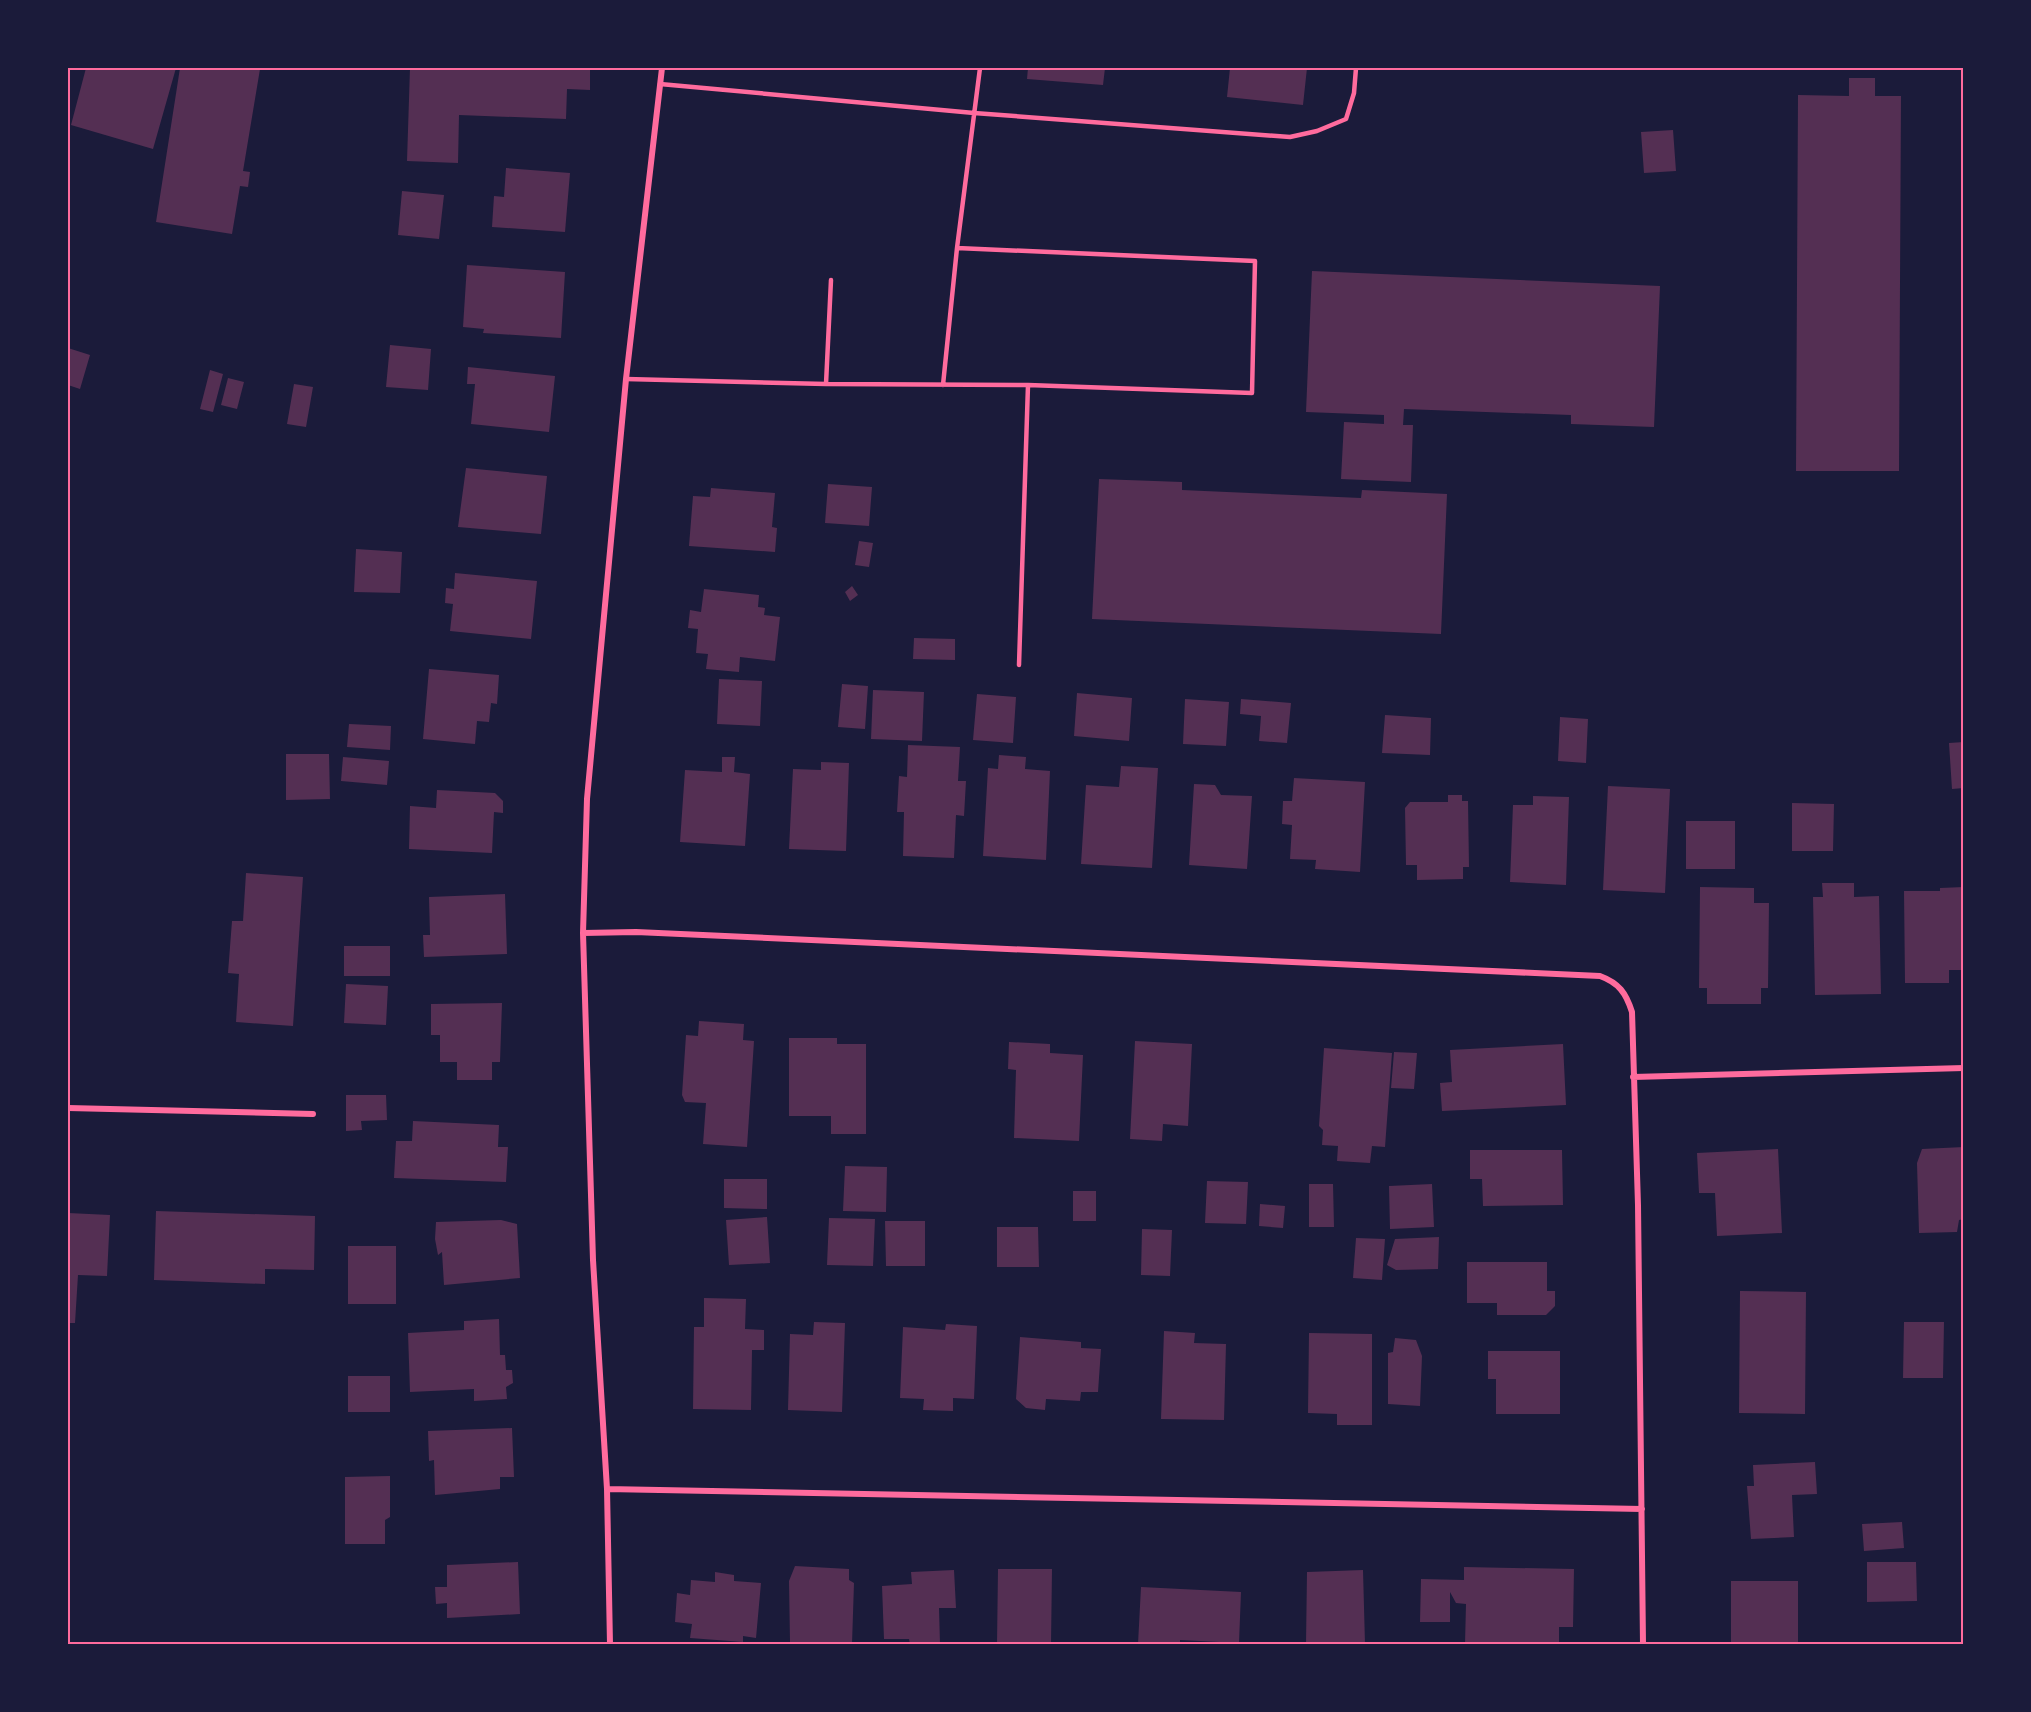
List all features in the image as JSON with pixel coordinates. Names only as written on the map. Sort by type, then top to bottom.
[{"type":"street","points":[[610,1644],[607,1490],[593,1260],[584,933],[587,799],[626,379],[662,68]]},
{"type":"street","points":[[584,933],[648,933],[1600,976],[1614,982],[1626,995],[1632,1012],[1638,1205],[1643,1644]]},
{"type":"street","points":[[1633,1077],[1964,1068]]},
{"type":"street","points":[[68,1108],[313,1114]]},
{"type":"street","points":[[607,1490],[1642,1509]]},
{"type":"lane","points":[[943,385],[957,248],[980,68]]},
{"type":"lane","points":[[660,84],[974,113],[1290,137],[1317,131],[1346,119],[1354,93],[1356,68]]},
{"type":"lane","points":[[626,379],[826,384],[1028,385],[1251,393],[1255,261],[957,248]]},
{"type":"lane","points":[[826,384],[831,280]]},
{"type":"lane","points":[[1019,665],[1028,385]]},
{"type":"building","points":[[86,68],[176,68],[153,149],[71,125]]},
{"type":"building","points":[[180,68],[260,69],[243,171],[250,172],[248,187],[240,186],[232,234],[156,222]]},
{"type":"building","points":[[410,68],[590,68],[590,90],[567,89],[566,119],[459,115],[458,163],[407,161]]},
{"type":"building","points":[[1028,68],[1105,68],[1103,85],[1027,79]]},
{"type":"building","points":[[1230,68],[1307,68],[1303,105],[1227,97]]},
{"type":"building","points":[[1849,78],[1875,78],[1875,96],[1901,96],[1899,471],[1796,471],[1798,95],[1849,96]]},
{"type":"building","points":[[1673,130],[1676,171],[1644,173],[1641,132]]},
{"type":"building","points":[[506,168],[570,173],[565,232],[492,227],[494,196],[504,197]]},
{"type":"building","points":[[402,191],[444,195],[439,239],[398,235]]},
{"type":"building","points":[[467,265],[565,272],[561,338],[483,333],[484,329],[463,327]]},
{"type":"building","points":[[1312,271],[1660,286],[1654,427],[1571,424],[1571,415],[1404,409],[1403,425],[1413,425],[1411,482],[1341,479],[1344,422],[1384,424],[1384,415],[1306,412]]},
{"type":"building","points":[[390,345],[431,349],[428,390],[386,387]]},
{"type":"building","points":[[68,348],[90,355],[80,389],[68,385]]},
{"type":"building","points":[[468,367],[555,376],[549,432],[471,424],[475,384],[467,384]]},
{"type":"building","points":[[210,370],[223,374],[213,412],[200,409]]},
{"type":"building","points":[[228,378],[244,382],[237,409],[221,405]]},
{"type":"building","points":[[294,384],[313,387],[306,427],[287,424]]},
{"type":"building","points":[[466,468],[547,476],[541,534],[458,527]]},
{"type":"building","points":[[1099,479],[1182,482],[1182,490],[1361,498],[1362,490],[1447,494],[1441,634],[1092,619]]},
{"type":"building","points":[[828,484],[872,487],[869,526],[825,523]]},
{"type":"building","points":[[711,488],[775,493],[772,527],[777,528],[775,552],[689,546],[693,496],[710,497]]},
{"type":"building","points":[[859,541],[873,543],[869,567],[855,565]]},
{"type":"building","points":[[356,549],[402,552],[400,593],[354,592]]},
{"type":"building","points":[[455,573],[537,581],[531,639],[450,631],[453,604],[445,603],[446,588],[454,589]]},
{"type":"building","points":[[852,586],[858,595],[850,601],[845,592]]},
{"type":"building","points":[[704,589],[759,595],[758,607],[765,608],[764,615],[780,617],[775,661],[740,657],[739,672],[706,669],[708,654],[696,653],[698,629],[688,628],[690,610],[701,612]]},
{"type":"building","points":[[914,638],[955,639],[955,660],[913,659]]},
{"type":"building","points":[[429,669],[499,675],[497,704],[491,703],[489,722],[477,721],[475,744],[423,739]]},
{"type":"building","points":[[719,679],[762,681],[760,726],[717,724]]},
{"type":"building","points":[[842,684],[868,686],[865,729],[838,727]]},
{"type":"building","points":[[873,690],[924,692],[922,741],[871,739]]},
{"type":"building","points":[[1077,693],[1132,698],[1129,741],[1074,736]]},
{"type":"building","points":[[977,694],[1016,697],[1013,743],[973,740]]},
{"type":"building","points":[[1185,699],[1229,702],[1226,746],[1183,744]]},
{"type":"building","points":[[1241,699],[1291,703],[1287,743],[1259,741],[1261,716],[1240,714]]},
{"type":"building","points":[[1385,715],[1431,718],[1430,755],[1382,753]]},
{"type":"building","points":[[1560,717],[1588,719],[1586,763],[1558,761]]},
{"type":"building","points":[[349,724],[391,726],[390,750],[347,747]]},
{"type":"building","points":[[1964,742],[1964,788],[1952,789],[1949,743]]},
{"type":"building","points":[[908,745],[960,747],[958,781],[966,781],[964,816],[956,815],[954,858],[903,856],[904,812],[897,812],[899,776],[907,777]]},
{"type":"building","points":[[286,754],[329,754],[330,799],[286,800]]},
{"type":"building","points":[[999,755],[1026,757],[1025,769],[1050,771],[1046,860],[983,856],[988,768],[998,769]]},
{"type":"building","points":[[343,757],[389,761],[387,785],[341,781]]},
{"type":"building","points":[[722,757],[735,757],[734,772],[750,774],[745,846],[680,842],[685,770],[722,772]]},
{"type":"building","points":[[821,762],[849,763],[846,851],[789,849],[793,769],[821,770]]},
{"type":"building","points":[[1121,766],[1158,768],[1152,868],[1081,864],[1086,785],[1119,787]]},
{"type":"building","points":[[1294,778],[1365,782],[1360,872],[1315,869],[1316,860],[1290,859],[1292,825],[1282,824],[1283,801],[1292,801]]},
{"type":"building","points":[[1194,784],[1215,785],[1221,795],[1252,796],[1247,869],[1189,865]]},
{"type":"building","points":[[1608,786],[1670,789],[1665,893],[1603,890]]},
{"type":"building","points":[[437,790],[495,793],[503,801],[503,813],[494,812],[492,853],[409,849],[410,806],[436,808]]},
{"type":"building","points":[[1448,795],[1462,795],[1462,801],[1468,801],[1469,867],[1463,867],[1463,879],[1417,880],[1417,865],[1406,865],[1405,808],[1410,802],[1448,802]]},
{"type":"building","points":[[1533,796],[1569,797],[1566,885],[1510,882],[1513,805],[1533,805]]},
{"type":"building","points":[[1792,803],[1834,804],[1833,851],[1792,851]]},
{"type":"building","points":[[1686,821],[1735,821],[1735,869],[1686,869]]},
{"type":"building","points":[[246,873],[303,877],[293,1026],[236,1022],[239,974],[228,973],[232,921],[243,921]]},
{"type":"building","points":[[1822,883],[1854,883],[1854,897],[1879,896],[1881,994],[1815,995],[1813,897],[1823,897]]},
{"type":"building","points":[[1700,887],[1754,888],[1754,903],[1769,903],[1768,988],[1761,988],[1761,1004],[1707,1004],[1707,988],[1699,988]]},
{"type":"building","points":[[1964,887],[1964,970],[1949,970],[1949,983],[1905,983],[1904,891],[1940,891],[1940,888]]},
{"type":"building","points":[[505,894],[507,954],[424,957],[423,935],[430,935],[429,897]]},
{"type":"building","points":[[344,946],[390,946],[390,976],[344,976]]},
{"type":"building","points":[[346,984],[388,986],[386,1025],[344,1023]]},
{"type":"building","points":[[502,1003],[500,1062],[492,1062],[492,1080],[457,1080],[457,1062],[440,1062],[440,1035],[431,1035],[431,1004]]},
{"type":"building","points":[[699,1021],[744,1024],[743,1040],[754,1041],[747,1147],[703,1144],[706,1103],[685,1102],[682,1095],[686,1035],[698,1036]]},
{"type":"building","points":[[789,1038],[837,1038],[837,1044],[866,1044],[866,1134],[831,1134],[831,1116],[789,1116]]},
{"type":"building","points":[[1135,1041],[1192,1044],[1188,1126],[1163,1124],[1162,1141],[1130,1139]]},
{"type":"building","points":[[1009,1042],[1050,1044],[1050,1053],[1083,1055],[1079,1141],[1014,1138],[1016,1070],[1008,1069]]},
{"type":"building","points":[[1563,1044],[1566,1105],[1442,1111],[1440,1083],[1452,1082],[1450,1050]]},
{"type":"building","points":[[1324,1048],[1392,1053],[1385,1147],[1372,1146],[1370,1163],[1337,1161],[1338,1146],[1322,1145],[1323,1130],[1319,1126]]},
{"type":"building","points":[[1394,1052],[1417,1053],[1414,1089],[1391,1088]]},
{"type":"building","points":[[346,1095],[386,1095],[387,1120],[361,1121],[362,1130],[346,1131]]},
{"type":"building","points":[[413,1121],[499,1125],[498,1147],[508,1147],[506,1182],[394,1178],[396,1141],[412,1141]]},
{"type":"building","points":[[1964,1147],[1964,1219],[1959,1220],[1957,1232],[1919,1233],[1917,1163],[1922,1149]]},
{"type":"building","points":[[1778,1149],[1782,1233],[1717,1236],[1715,1193],[1699,1193],[1697,1153]]},
{"type":"building","points":[[1470,1150],[1562,1150],[1563,1205],[1483,1206],[1482,1179],[1470,1179]]},
{"type":"building","points":[[845,1166],[887,1167],[886,1212],[843,1211]]},
{"type":"building","points":[[724,1179],[767,1179],[767,1209],[724,1208]]},
{"type":"building","points":[[1207,1181],[1248,1182],[1246,1224],[1205,1223]]},
{"type":"building","points":[[1309,1184],[1333,1184],[1334,1227],[1309,1227]]},
{"type":"building","points":[[1432,1184],[1434,1227],[1390,1229],[1389,1186]]},
{"type":"building","points":[[1073,1191],[1096,1191],[1096,1221],[1073,1221]]},
{"type":"building","points":[[1260,1204],[1285,1206],[1283,1228],[1259,1226]]},
{"type":"building","points":[[156,1211],[315,1216],[314,1270],[265,1269],[265,1284],[154,1280]]},
{"type":"building","points":[[68,1213],[110,1215],[107,1276],[78,1275],[75,1323],[68,1323]]},
{"type":"building","points":[[767,1217],[770,1263],[729,1265],[726,1220]]},
{"type":"building","points":[[829,1218],[875,1219],[873,1266],[827,1265]]},
{"type":"building","points":[[501,1220],[517,1224],[520,1278],[444,1285],[442,1252],[438,1255],[435,1239],[436,1222]]},
{"type":"building","points":[[885,1221],[925,1221],[925,1266],[886,1266]]},
{"type":"building","points":[[997,1227],[1038,1227],[1039,1267],[997,1267]]},
{"type":"building","points":[[1142,1229],[1172,1230],[1170,1276],[1141,1275]]},
{"type":"building","points":[[1439,1237],[1438,1269],[1396,1270],[1387,1265],[1395,1239]]},
{"type":"building","points":[[1356,1238],[1385,1239],[1382,1280],[1353,1278]]},
{"type":"building","points":[[348,1246],[396,1246],[396,1304],[348,1304]]},
{"type":"building","points":[[1467,1262],[1547,1262],[1547,1291],[1555,1291],[1555,1306],[1546,1315],[1497,1315],[1497,1303],[1467,1303]]},
{"type":"building","points":[[1740,1291],[1806,1292],[1805,1414],[1739,1413]]},
{"type":"building","points":[[704,1298],[746,1299],[745,1329],[764,1330],[764,1350],[752,1350],[751,1410],[693,1409],[694,1327],[704,1327]]},
{"type":"building","points":[[499,1319],[500,1355],[505,1355],[506,1370],[512,1370],[513,1383],[506,1387],[507,1399],[474,1401],[474,1389],[410,1392],[408,1333],[464,1330],[464,1321]]},
{"type":"building","points":[[814,1322],[845,1323],[842,1412],[788,1410],[790,1334],[813,1335]]},
{"type":"building","points":[[1904,1322],[1944,1322],[1943,1378],[1903,1378]]},
{"type":"building","points":[[946,1324],[977,1326],[974,1399],[953,1398],[953,1411],[923,1410],[924,1399],[900,1398],[903,1327],[945,1330]]},
{"type":"building","points":[[1164,1331],[1195,1333],[1194,1343],[1226,1344],[1224,1420],[1161,1419]]},
{"type":"building","points":[[1309,1333],[1372,1334],[1372,1425],[1337,1425],[1337,1414],[1308,1413]]},
{"type":"building","points":[[1020,1337],[1081,1342],[1081,1348],[1101,1349],[1098,1392],[1081,1392],[1080,1401],[1046,1399],[1045,1410],[1026,1408],[1016,1399]]},
{"type":"building","points":[[1395,1338],[1416,1340],[1422,1356],[1420,1406],[1388,1404],[1388,1353],[1393,1352]]},
{"type":"building","points":[[1488,1351],[1560,1351],[1560,1414],[1496,1414],[1496,1379],[1488,1379]]},
{"type":"building","points":[[348,1376],[390,1376],[390,1412],[348,1412]]},
{"type":"building","points":[[512,1428],[514,1477],[500,1477],[500,1489],[435,1495],[434,1460],[429,1461],[428,1431]]},
{"type":"building","points":[[1815,1462],[1817,1494],[1792,1495],[1794,1537],[1751,1539],[1747,1486],[1754,1486],[1753,1465]]},
{"type":"building","points":[[390,1476],[390,1517],[385,1520],[385,1544],[345,1544],[345,1477]]},
{"type":"building","points":[[1902,1522],[1904,1548],[1864,1551],[1862,1524]]},
{"type":"building","points":[[518,1562],[520,1614],[447,1618],[447,1603],[436,1604],[435,1587],[447,1587],[447,1565]]},
{"type":"building","points":[[1867,1562],[1916,1562],[1917,1601],[1867,1602]]},
{"type":"building","points":[[795,1566],[849,1569],[849,1580],[854,1583],[852,1644],[790,1642],[789,1581]]},
{"type":"building","points":[[1464,1567],[1574,1569],[1573,1627],[1559,1627],[1559,1644],[1465,1644],[1466,1604],[1456,1603],[1450,1592],[1450,1622],[1420,1622],[1421,1579],[1464,1580]]},
{"type":"building","points":[[998,1569],[1052,1569],[1051,1644],[997,1644]]},
{"type":"building","points":[[954,1570],[956,1608],[939,1608],[940,1644],[910,1644],[909,1639],[884,1639],[882,1586],[912,1584],[911,1572]]},
{"type":"building","points":[[1363,1570],[1365,1644],[1306,1644],[1307,1572]]},
{"type":"building","points":[[715,1572],[734,1575],[734,1581],[761,1583],[756,1638],[743,1636],[743,1642],[690,1638],[692,1624],[675,1622],[677,1593],[690,1595],[691,1580],[715,1582]]},
{"type":"building","points":[[1731,1581],[1798,1581],[1798,1644],[1731,1644]]},
{"type":"building","points":[[1141,1587],[1241,1592],[1239,1643],[1180,1640],[1180,1644],[1138,1644]]}]
